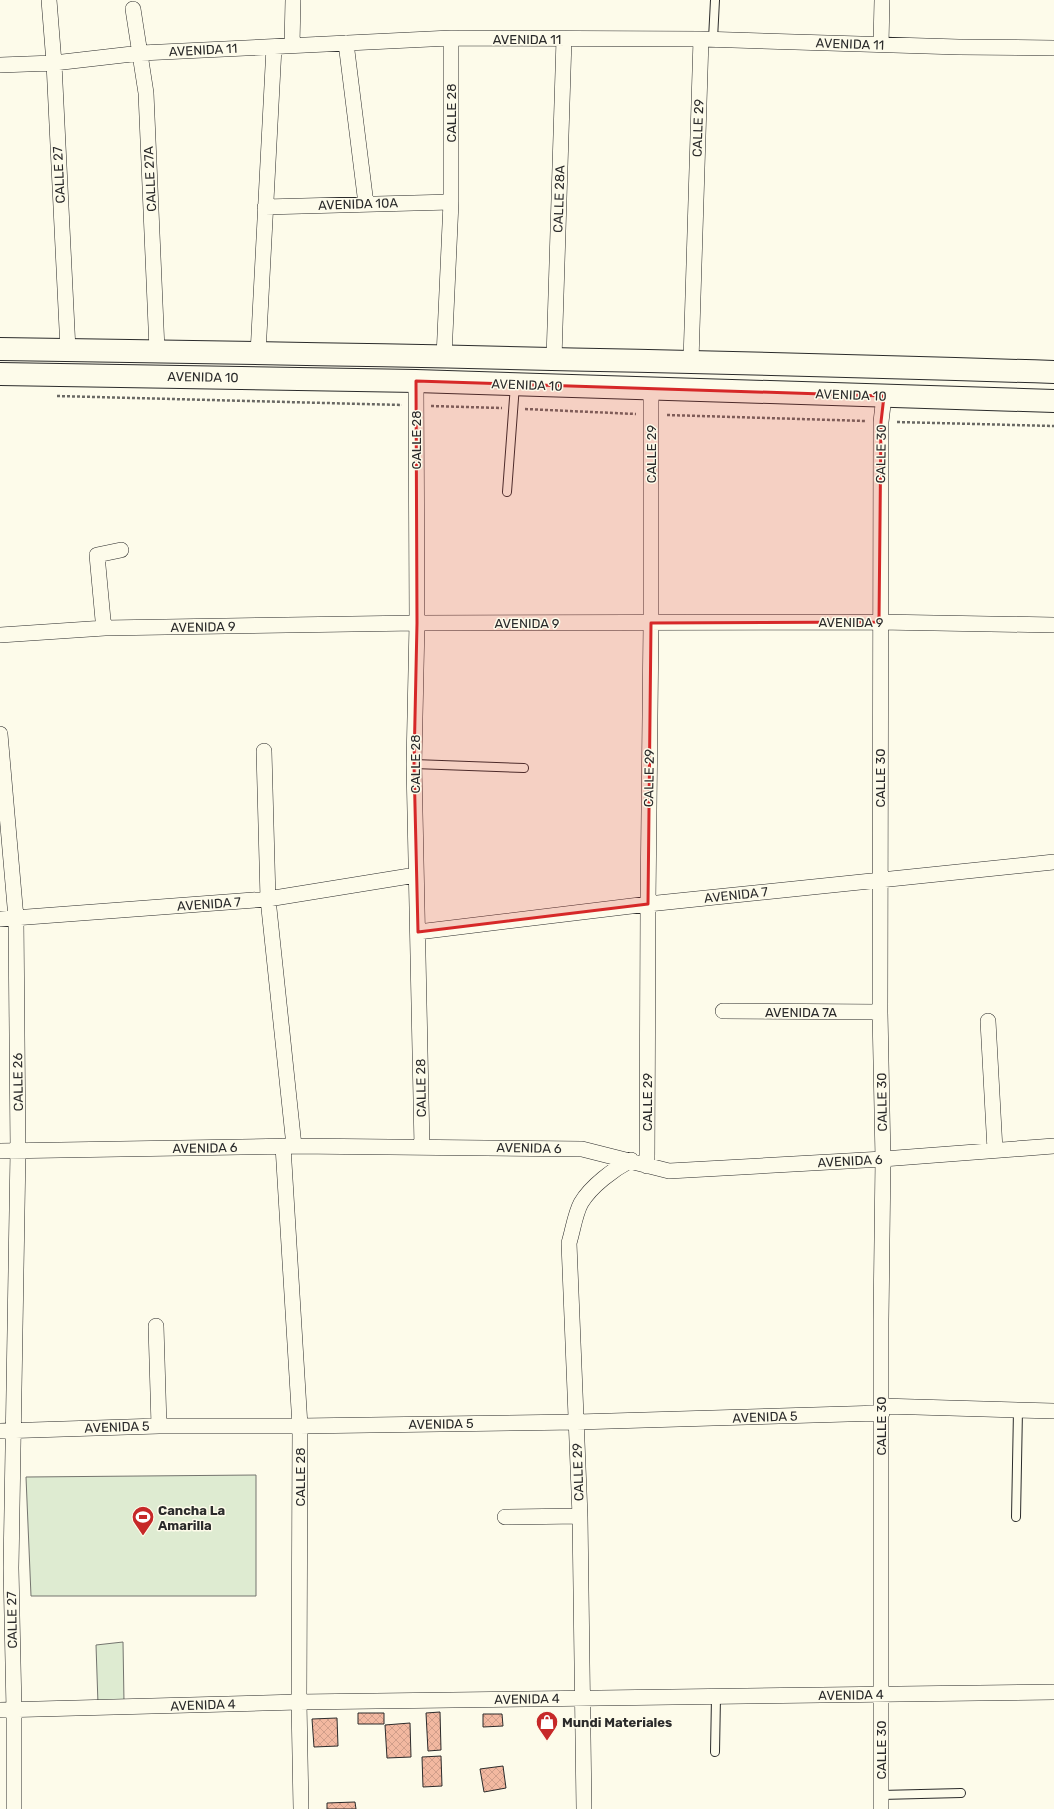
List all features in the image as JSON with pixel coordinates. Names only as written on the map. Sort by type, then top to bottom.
[{"type":"main road","name":"AVENIDA 10","points":[[0,349],[157,350],[258,354],[691,361],[1054,372]]},
{"type":"main road","name":"AVENIDA 10","points":[[0,374],[416,381],[651,390],[1054,401]]},
{"type":"street","name":"CALLE 27","points":[[49,0],[54,63],[68,350]]},
{"type":"street","points":[[292,45],[293,0]]},
{"type":"street","points":[[881,44],[882,0]]},
{"type":"street","name":"CALLE 27A","points":[[134,9],[146,93],[157,350]]},
{"type":"street","name":"AVENIDA 11","points":[[0,65],[54,63],[141,53],[451,38],[707,39],[1054,48]]},
{"type":"street","name":"CALLE 28","points":[[444,357],[451,202],[451,38]]},
{"type":"street","name":"CALLE 28A","points":[[554,359],[564,39]]},
{"type":"street","name":"CALLE 29","points":[[691,361],[707,39]]},
{"type":"street","points":[[346,43],[366,204]]},
{"type":"street","points":[[258,354],[274,47]]},
{"type":"street","name":"AVENIDA 10A","points":[[265,207],[451,202]]},
{"type":"street","name":"CALLE 28","points":[[416,381],[418,623],[414,764],[422,1147]]},
{"type":"street","name":"CALLE 29","points":[[647,1166],[651,623],[651,390]]},
{"type":"street","name":"CALLE 30","points":[[881,1802],[881,1409],[883,1159],[880,1012],[879,622],[881,422],[884,396]]},
{"type":"street","points":[[105,628],[97,555],[121,550]]},
{"type":"street","name":"AVENIDA 9","points":[[0,635],[105,628],[418,623],[879,622],[1054,626]]},
{"type":"street","name":"CALLE 26","points":[[0,734],[16,918],[18,1151],[6,1431]]},
{"type":"street","name":"CALLE 28","points":[[264,751],[268,899],[289,1146],[300,1426],[299,1702],[301,1809]]},
{"type":"street","name":"AVENIDA 7","points":[[418,932],[648,904],[1054,862]]},
{"type":"street","name":"AVENIDA 7","points":[[0,919],[268,899],[416,875]]},
{"type":"street","name":"AVENIDA 7A","points":[[723,1011],[880,1012]]},
{"type":"street","points":[[988,1021],[995,1150]]},
{"type":"street","name":"AVENIDA 6","points":[[0,1151],[289,1146],[582,1149],[631,1160],[647,1166],[670,1171],[883,1159],[1054,1146]]},
{"type":"street","name":"CALLE 29","points":[[584,1809],[584,1698],[580,1516],[569,1243],[581,1203],[598,1183],[615,1169],[631,1160]]},
{"type":"street","points":[[156,1326],[158,1426]]},
{"type":"street","name":"AVENIDA 5","points":[[6,1431],[158,1426],[300,1426],[577,1422],[881,1409],[1054,1411]]},
{"type":"street","name":"CALLE 27","points":[[6,1431],[11,1568],[7,1710],[14,1809]]},
{"type":"street","points":[[505,1517],[580,1516]]},
{"type":"street","name":"AVENIDA 4","points":[[7,1710],[299,1702],[1054,1692]]},
{"type":"lane","points":[[707,39],[714,0]]},
{"type":"lane","points":[[507,492],[515,385]]},
{"type":"lane","points":[[414,764],[524,768]]},
{"type":"lane","points":[[1016,1517],[1018,1410]]},
{"type":"lane","points":[[714,1752],[716,1697]]},
{"type":"lane","points":[[881,1802],[961,1793]]},
{"type":"highlighted area","points":[[416,381],[884,396],[881,422],[879,622],[651,623],[648,904],[418,932],[414,764],[417,623]]},
{"type":"green space","name":"Cancha La Amarilla","points":[[256,1475],[256,1596],[31,1596],[26,1477]]},
{"type":"green space","points":[[123,1642],[124,1702],[98,1704],[96,1645]]},
{"type":"building","points":[[440,1712],[441,1750],[428,1751],[426,1713]]},
{"type":"building","points":[[358,1713],[384,1713],[384,1724],[358,1724]]},
{"type":"building","points":[[483,1714],[502,1714],[503,1726],[483,1727]]},
{"type":"building","points":[[337,1718],[338,1746],[314,1747],[312,1719]]},
{"type":"building","points":[[410,1723],[411,1757],[387,1758],[385,1725]]},
{"type":"building","points":[[441,1756],[442,1786],[423,1787],[422,1757]]},
{"type":"building","points":[[503,1766],[506,1788],[484,1792],[480,1769]]},
{"type":"building","points":[[355,1802],[356,1809],[327,1809],[327,1803]]},
{"type":"place","name":"Cancha La Amarilla","points":[[143,1536]]},
{"type":"place","name":"Mundi Materiales","points":[[547,1742]]}]
